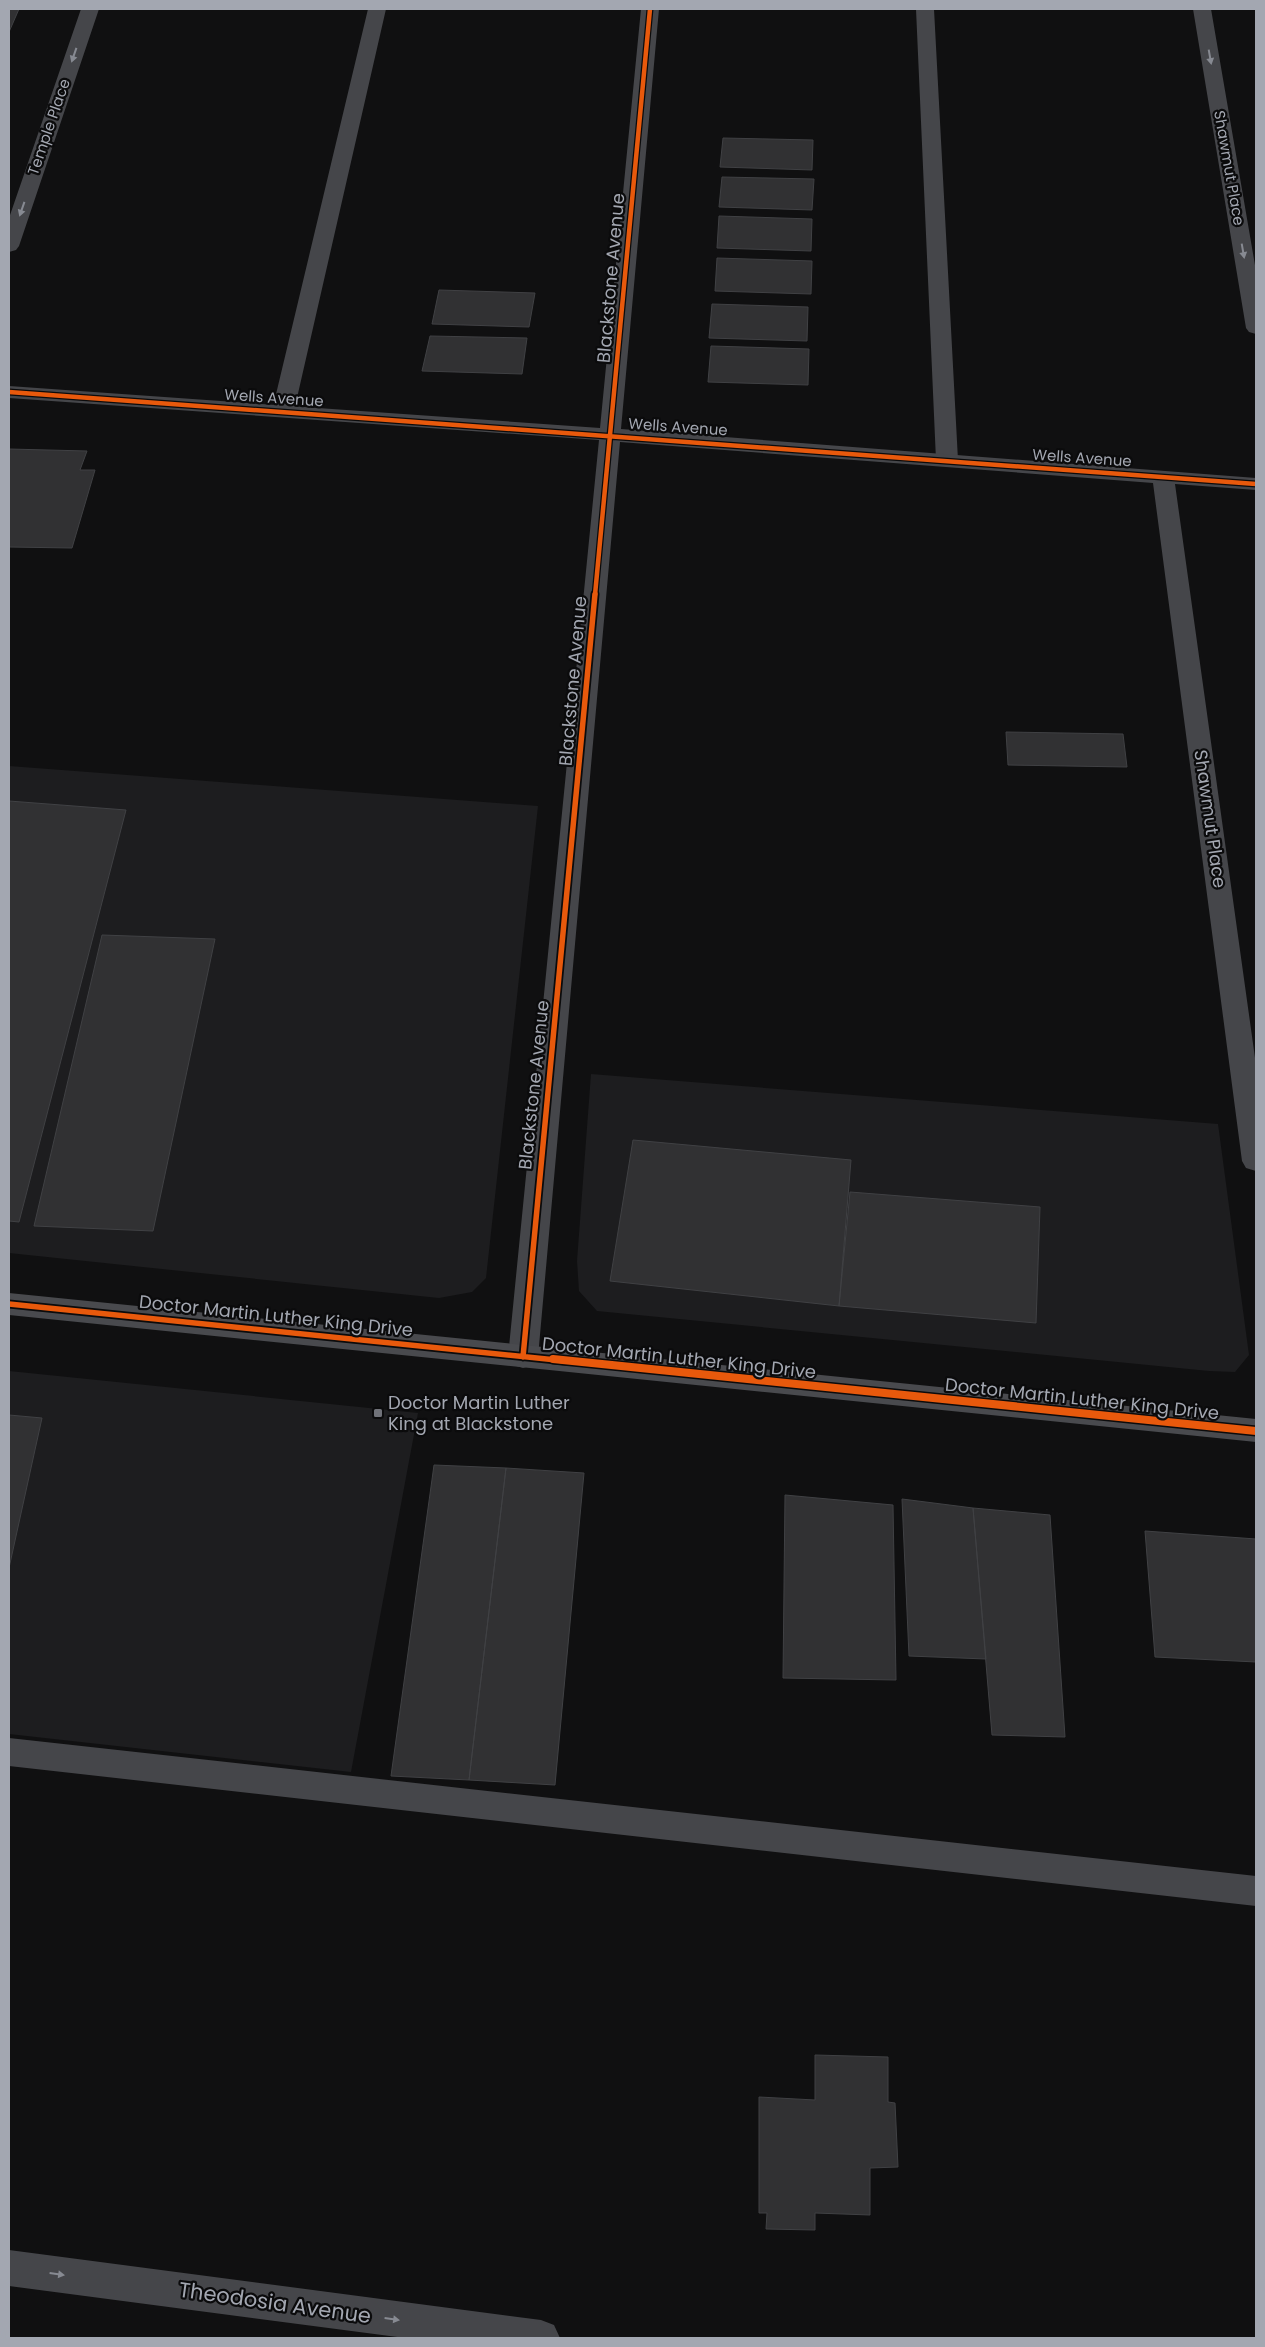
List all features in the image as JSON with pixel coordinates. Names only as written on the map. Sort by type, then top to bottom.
[{"type":"main road","name":"Doctor Martin Luther King Drive","points":[[9,1304],[1256,1432]]},
{"type":"street","name":"Temple Place","points":[[9,246],[90,9]]},
{"type":"street","points":[[283,412],[377,9]]},
{"type":"street","name":"Blackstone Avenue","points":[[523,1357],[612,435],[650,9]]},
{"type":"street","points":[[925,9],[946,460]]},
{"type":"street","name":"Shawmut Place","points":[[1202,9],[1256,328]]},
{"type":"street","name":"Wells Avenue","points":[[9,392],[1256,484]]},
{"type":"street","name":"Shawmut Place","points":[[1163,477],[1256,1161]]},
{"type":"street","points":[[9,1752],[1256,1891]]},
{"type":"street","name":"Theodosia Avenue","points":[[9,2268],[541,2338]]},
{"type":"shaded area","points":[[9,766],[538,806],[486,1278],[472,1292],[439,1298],[9,1253]]},
{"type":"shaded area","points":[[591,1074],[1218,1124],[1249,1355],[1235,1372],[1209,1371],[597,1311],[579,1291],[577,1261]]},
{"type":"shaded area","points":[[9,1371],[418,1413],[351,1772],[9,1734]]},
{"type":"building","points":[[9,9],[19,9],[9,32]]},
{"type":"building","points":[[723,138],[813,140],[812,170],[720,167]]},
{"type":"building","points":[[722,177],[814,179],[812,210],[719,207]]},
{"type":"building","points":[[719,216],[812,219],[811,251],[717,248]]},
{"type":"building","points":[[717,258],[812,261],[811,294],[715,291]]},
{"type":"building","points":[[439,290],[535,293],[529,327],[432,324]]},
{"type":"building","points":[[712,304],[808,307],[807,341],[709,338]]},
{"type":"building","points":[[430,336],[527,338],[522,374],[422,371]]},
{"type":"building","points":[[711,346],[809,349],[808,385],[708,382]]},
{"type":"building","points":[[9,449],[87,451],[80,470],[95,470],[72,548],[9,547]]},
{"type":"building","points":[[1006,732],[1123,734],[1127,767],[1008,765]]},
{"type":"building","points":[[9,801],[126,810],[19,1222],[9,1221]]},
{"type":"building","points":[[102,935],[215,939],[153,1231],[34,1226]]},
{"type":"building","points":[[633,1140],[851,1160],[839,1306],[610,1281]]},
{"type":"building","points":[[850,1192],[1040,1207],[1036,1323],[839,1306]]},
{"type":"building","points":[[9,1415],[42,1418],[9,1568]]},
{"type":"building","points":[[434,1465],[506,1468],[469,1780],[391,1776]]},
{"type":"building","points":[[506,1468],[584,1473],[555,1785],[469,1780]]},
{"type":"building","points":[[785,1495],[893,1505],[896,1680],[783,1678]]},
{"type":"building","points":[[902,1499],[973,1508],[986,1659],[909,1656]]},
{"type":"building","points":[[973,1508],[1050,1515],[1065,1737],[992,1735]]},
{"type":"building","points":[[1145,1531],[1256,1539],[1256,1662],[1155,1657]]},
{"type":"building","points":[[815,2055],[888,2057],[888,2102],[895,2103],[898,2167],[870,2168],[870,2215],[815,2213],[815,2230],[766,2229],[767,2213],[759,2213],[759,2097],[815,2100]]},
{"type":"cycle path","points":[[523,1357],[650,9]]},
{"type":"cycle path","points":[[9,392],[1256,484]]},
{"type":"cycle path","points":[[9,1304],[1256,1431]]},
{"type":"place","name":"Doctor Martin Luther King at Blackstone","points":[[378,1413]]}]
